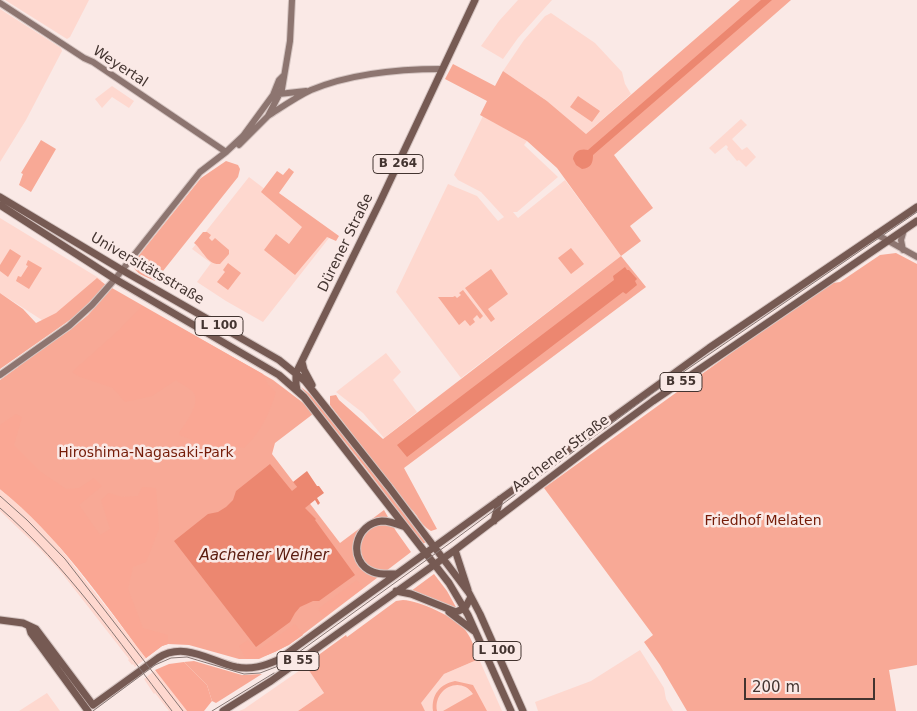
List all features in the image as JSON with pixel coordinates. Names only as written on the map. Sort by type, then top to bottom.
[{"type":"main road","points":[[268,116],[284,82],[283,76],[290,41],[292,0]]},
{"type":"main road","name":"Dürener Straße","points":[[296,373],[380,202],[475,0]]},
{"type":"main road","name":"Weyertal","points":[[0,3],[93,62],[226,152]]},
{"type":"main road","points":[[273,95],[309,91],[355,76],[399,70],[442,69]]},
{"type":"main road","points":[[0,375],[69,326],[92,305],[200,172],[243,136],[273,95],[279,80],[283,76]]},
{"type":"main road","points":[[226,152],[243,142],[268,116],[309,91]]},
{"type":"main road","name":"Universitätsstraße","points":[[0,197],[279,360],[296,373],[318,396],[444,558]]},
{"type":"main road","name":"Universitätsstraße","points":[[0,205],[115,279],[279,375],[298,390],[314,407],[434,564]]},
{"type":"main road","name":"Aachener Straße","points":[[91,710],[158,658],[173,651],[183,650],[237,667],[256,668],[278,660],[290,653],[434,546],[709,348],[917,207]]},
{"type":"main road","name":"Aachener Straße","points":[[223,711],[269,683],[444,558],[653,401],[917,221]]},
{"type":"main road","points":[[903,250],[901,240],[904,230]]},
{"type":"main road","points":[[876,234],[887,242],[917,257]]},
{"type":"main road","points":[[876,234],[879,242],[876,249]]},
{"type":"main road","points":[[173,313],[179,312],[181,304]]},
{"type":"main road","points":[[302,362],[304,370],[318,396]]},
{"type":"main road","points":[[279,375],[288,376],[296,373],[298,390]]},
{"type":"main road","points":[[298,390],[300,385],[308,384]]},
{"type":"main road","points":[[494,521],[500,499]]},
{"type":"main road","points":[[481,513],[487,518],[486,526]]},
{"type":"main road","points":[[397,574],[378,573],[368,569],[360,561],[356,545],[363,530],[372,524],[389,521],[406,527]]},
{"type":"main road","name":"L 100","points":[[455,550],[468,584],[470,595]]},
{"type":"main road","name":"L 100","points":[[444,558],[470,595],[480,614],[523,711]]},
{"type":"main road","name":"L 100","points":[[434,564],[465,608],[510,711]]},
{"type":"main road","name":"L 100","points":[[396,591],[411,594],[456,612],[465,608]]},
{"type":"main road","points":[[465,608],[470,595]]},
{"type":"main road","name":"L 100","points":[[444,608],[477,635]]},
{"type":"main road","name":"B 55","points":[[0,620],[14,621],[29,626],[31,633],[91,710]]},
{"type":"shaded area","points":[[5,0],[89,0],[70,37],[67,39]]},
{"type":"shaded area","points":[[518,0],[552,0],[518,38],[503,59],[481,46],[499,21]]},
{"type":"shaded area","points":[[0,9],[61,48],[62,51],[26,120],[0,162]]},
{"type":"shaded area","points":[[551,13],[595,43],[622,72],[625,84],[631,94],[586,134],[547,101],[503,71],[524,40],[545,16]]},
{"type":"shaded area","points":[[112,86],[134,101],[129,108],[112,97],[102,108],[95,99]]},
{"type":"shaded area","points":[[483,116],[527,141],[524,145],[558,177],[517,212],[513,212],[518,218],[565,180],[621,256],[461,378],[396,292],[448,184],[477,196],[498,221],[504,217],[481,192],[458,180],[454,175]]},
{"type":"shaded area","points":[[741,119],[747,125],[732,139],[742,150],[747,147],[756,157],[746,167],[739,160],[737,161],[726,145],[715,154],[709,148]]},
{"type":"shaded area","points":[[249,177],[329,238],[263,322],[197,282],[211,263],[192,249]]},
{"type":"shaded area","points":[[0,218],[102,280],[55,320],[45,322],[0,293]]},
{"type":"shaded area","points":[[142,306],[263,374],[268,385],[276,392],[264,422],[244,448],[235,446],[226,450],[213,451],[179,435],[194,407],[195,396],[192,391],[176,380],[152,396],[125,402],[113,388],[80,377],[72,372],[119,330]]},
{"type":"shaded area","points":[[386,353],[401,372],[393,380],[417,412],[384,438],[363,413],[336,392]]},
{"type":"shaded area","points":[[16,414],[22,417],[14,445],[41,472],[66,489],[79,488],[94,478],[102,486],[79,505],[100,535],[110,529],[101,500],[109,493],[122,497],[138,496],[142,487],[156,488],[159,529],[146,562],[133,567],[128,589],[143,628],[168,635],[168,644],[162,646],[146,658],[96,591],[60,548],[21,507],[0,489],[0,425]]},
{"type":"shaded area","points":[[0,489],[24,509],[54,540],[146,658],[135,667],[61,572],[0,511]]},
{"type":"shaded area","points":[[357,580],[363,588],[324,617],[318,609]]},
{"type":"shaded area","points":[[295,624],[303,635],[269,655],[246,659],[239,646],[248,640],[257,651]]},
{"type":"shaded area","points":[[640,650],[664,688],[666,699],[673,711],[538,711],[535,702],[591,681]]},
{"type":"shaded area","points":[[479,659],[502,711],[425,711],[420,703],[444,674]]},
{"type":"shaded area","points":[[184,662],[207,685],[212,701],[204,711],[187,711],[155,670],[169,664]]},
{"type":"shaded area","points":[[306,666],[324,693],[298,711],[239,711],[244,709]]},
{"type":"shaded area","points":[[154,671],[158,673],[187,711],[169,711],[154,694],[144,679]]},
{"type":"shaded area","points":[[47,693],[60,711],[19,711]]},
{"type":"green space","points":[[740,0],[791,0],[614,155],[653,208],[630,226],[641,241],[621,256],[557,168],[527,141],[480,115],[487,101],[445,79],[453,64],[495,86],[503,71],[547,101],[586,134]]},
{"type":"green space","points":[[578,96],[600,111],[592,122],[570,107]]},
{"type":"green space","points":[[41,140],[56,149],[31,192],[19,185],[23,174],[21,173]]},
{"type":"green space","points":[[226,161],[238,165],[240,169],[238,177],[155,281],[138,273],[132,264],[201,178]]},
{"type":"green space","points":[[289,168],[294,172],[279,193],[339,236],[336,241],[327,237],[295,275],[264,250],[276,234],[289,244],[302,227],[261,192],[277,171],[283,175]]},
{"type":"green space","points":[[203,232],[211,235],[209,238],[212,241],[215,238],[229,250],[229,254],[220,264],[208,260],[194,243]]},
{"type":"green space","points":[[571,248],[584,264],[571,274],[558,258]]},
{"type":"green space","points":[[10,249],[21,256],[8,277],[0,271],[0,265]]},
{"type":"green space","name":"Friedhof Melaten","points":[[896,253],[917,264],[917,665],[889,670],[896,711],[687,711],[644,642],[653,635],[544,488],[738,348],[833,283],[840,282],[880,255]]},
{"type":"green space","points":[[621,256],[646,287],[404,468],[437,529],[431,531],[423,525],[409,508],[330,405],[330,396],[336,395],[339,400],[383,439]]},
{"type":"green space","points":[[28,260],[42,268],[29,289],[16,281],[18,276],[21,277],[28,266],[26,265]]},
{"type":"green space","points":[[228,263],[241,273],[228,290],[217,282],[225,272],[223,270]]},
{"type":"green space","points":[[491,269],[508,294],[488,309],[495,319],[491,322],[465,288]]},
{"type":"green space","points":[[97,278],[106,285],[77,315],[0,369],[0,293],[23,309],[36,323],[56,313]]},
{"type":"green space","name":"Hiroshima-Nagasaki-Park","points":[[112,288],[273,380],[306,405],[313,414],[275,443],[272,454],[340,543],[384,510],[411,552],[289,645],[259,659],[239,659],[189,645],[168,644],[162,646],[146,658],[96,591],[60,548],[21,507],[0,489],[0,380],[18,367],[17,365],[70,330],[88,315]]},
{"type":"green space","points":[[463,290],[483,316],[480,319],[477,315],[473,319],[475,322],[470,326],[465,320],[459,325],[438,297],[455,296],[457,298]]},
{"type":"green space","points":[[301,387],[311,395],[338,425],[427,541],[423,544]]},
{"type":"green space","points":[[434,574],[447,591],[457,609],[411,591]]},
{"type":"green space","points":[[403,600],[428,607],[454,620],[468,634],[479,659],[444,674],[421,703],[425,711],[298,711],[324,693],[306,666],[346,635],[347,637],[396,601]]},
{"type":"green space","points":[[194,661],[242,675],[262,674],[216,703],[212,701],[207,685],[184,662]]},
{"type":"green space","points":[[455,681],[473,685],[487,711],[443,711],[473,694],[468,688],[455,685],[443,691],[439,696],[437,711],[433,711],[435,695],[445,685]]},
{"type":"water","points":[[761,0],[772,0],[593,155],[592,163],[589,166],[582,169],[576,165],[573,159],[576,152],[588,150]]},
{"type":"water","points":[[625,267],[637,279],[635,281],[637,285],[626,294],[623,292],[407,457],[397,445],[614,280],[613,276]]},
{"type":"water","name":"Aachener Weiher","points":[[270,464],[292,491],[297,487],[293,482],[307,471],[317,486],[319,486],[324,493],[317,498],[320,503],[318,505],[315,500],[305,508],[316,519],[355,575],[319,601],[313,601],[300,607],[290,622],[256,647],[174,541],[208,514],[218,512],[226,507],[233,500],[236,491]]},
{"type":"tram line","points":[[93,711],[155,665],[171,658],[187,657],[244,674],[260,673],[281,665],[654,392],[917,212]]},
{"type":"tram line","points":[[212,711],[274,673]]},
{"type":"railway","points":[[0,496],[27,520],[65,559],[183,711]]},
{"type":"railway","points":[[0,508],[48,554],[70,579],[172,711]]}]
